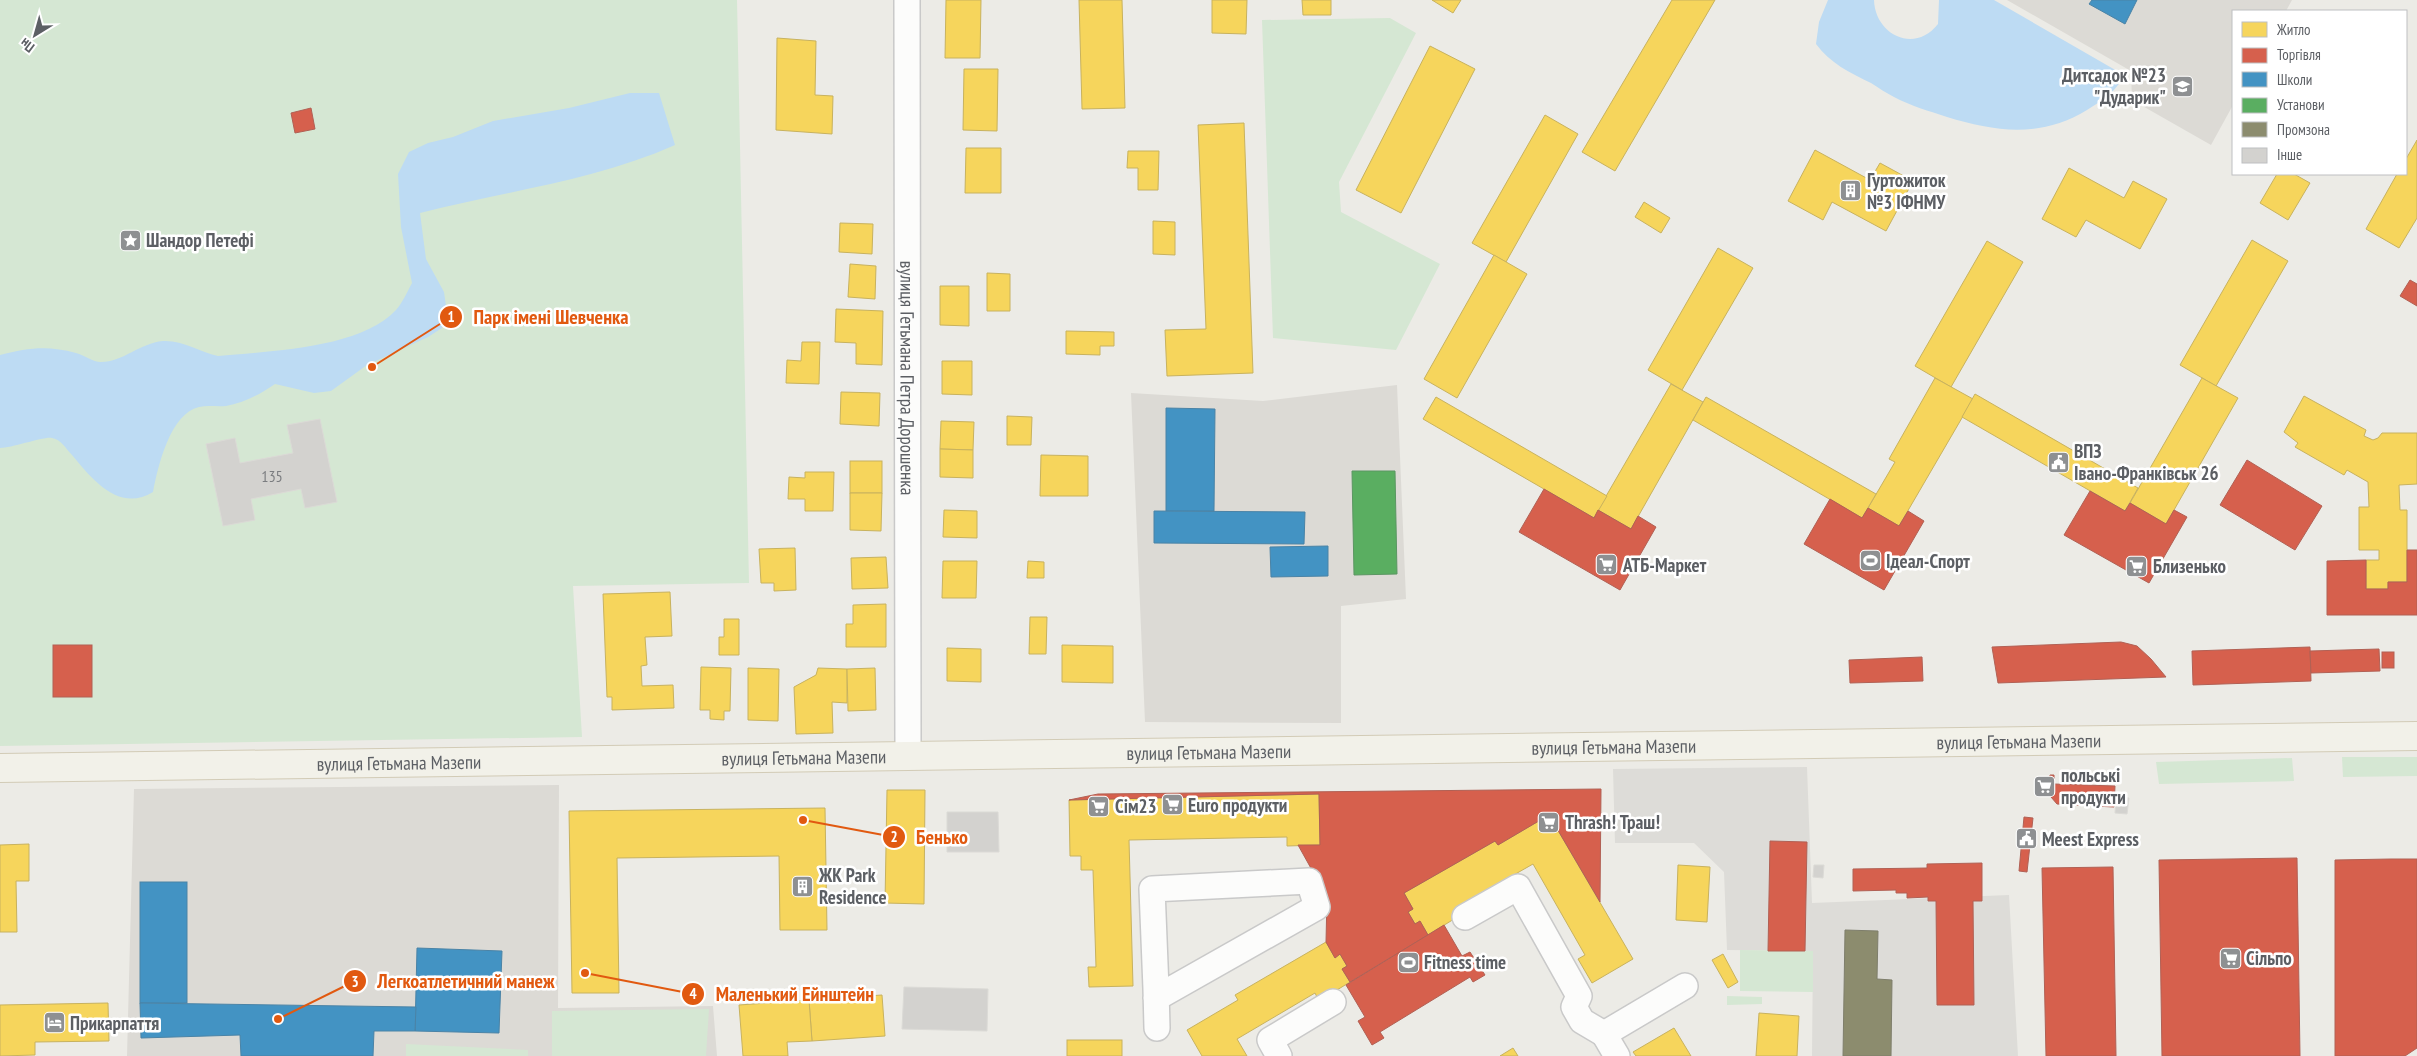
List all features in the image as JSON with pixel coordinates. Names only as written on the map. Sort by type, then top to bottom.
[{"type":"main road","name":"вулиця Гетьмана Мазепи","points":[[0,768],[2417,736]]},
{"type":"street","name":"вулиця Гетьмана Петра Дорошенка","points":[[907,0],[908,756]]},
{"type":"street","points":[[1156,998],[1317,907],[1309,881],[1152,890],[1157,1028]]},
{"type":"street","points":[[1465,917],[1518,887],[1578,996],[1574,1007],[1582,1021],[1604,1034],[1617,1056]]},
{"type":"street","points":[[1604,1034],[1685,986]]},
{"type":"street","points":[[1280,1056],[1270,1040],[1333,1002]]},
{"type":"shaded area","name":"Дитсадок №23 \"Дударик\"","points":[[2007,0],[2292,0],[2287,10],[2232,10],[2232,107],[2211,145],[2132,100],[2131,71]]},
{"type":"shaded area","points":[[1397,385],[1406,599],[1341,606],[1341,723],[1145,722],[1131,393],[1263,401]]},
{"type":"shaded area","points":[[1807,767],[1812,903],[2009,895],[2018,1056],[1812,1056],[1813,951],[1727,950],[1724,872],[1694,843],[1615,843],[1613,769]]},
{"type":"shaded area","points":[[559,785],[558,1008],[713,1006],[717,1056],[127,1056],[134,789]]},
{"type":"green space","points":[[0,0],[737,0],[749,583],[573,586],[582,737],[0,746]]},
{"type":"green space","points":[[1390,18],[1416,33],[1339,182],[1341,212],[1440,264],[1396,350],[1273,338],[1262,20]]},
{"type":"green space","points":[[2342,757],[2417,757],[2417,776],[2343,777]]},
{"type":"green space","points":[[2292,758],[2294,781],[2159,784],[2156,762]]},
{"type":"green space","points":[[1740,950],[1813,951],[1813,992],[1740,991]]},
{"type":"green space","points":[[1727,996],[1762,997],[1762,1004],[1727,1005]]},
{"type":"green space","points":[[709,1009],[706,1056],[552,1056],[552,1011]]},
{"type":"green space","points":[[406,1044],[528,1050],[528,1056],[406,1056]]},
{"type":"water","points":[[1828,0],[1874,0],[1876,12],[1881,23],[1889,31],[1908,39],[1918,38],[1929,33],[1938,24],[1939,0],[1994,0],[2124,75],[2113,91],[2098,103],[2070,119],[2053,125],[2018,130],[2001,129],[1965,122],[1913,106],[1900,100],[1848,71],[1828,57],[1816,44],[1819,22]]},
{"type":"water","points":[[630,93],[659,93],[675,145],[613,168],[581,177],[420,213],[426,259],[444,292],[447,313],[442,328],[428,337],[367,365],[331,391],[314,393],[275,384],[258,395],[239,403],[226,406],[199,407],[189,412],[180,420],[167,442],[153,492],[141,497],[129,498],[118,496],[97,483],[61,442],[52,438],[0,448],[0,355],[29,349],[47,348],[76,353],[101,362],[117,359],[155,342],[170,341],[218,356],[312,346],[360,333],[380,323],[396,310],[412,283],[401,227],[398,174],[409,152],[428,143],[453,137],[493,121],[569,108]]},
{"type":"building: Житло","points":[[946,0],[981,0],[980,58],[945,58]]},
{"type":"building: Житло","points":[[1079,0],[1122,0],[1125,108],[1082,109]]},
{"type":"building: Житло","points":[[1212,0],[1247,0],[1246,34],[1212,33]]},
{"type":"building: Житло","points":[[1302,0],[1331,0],[1331,15],[1303,15]]},
{"type":"building: Житло","points":[[1432,0],[1461,0],[1453,13]]},
{"type":"building: Житло","points":[[1672,0],[1715,0],[1615,171],[1582,152]]},
{"type":"building: Житло","points":[[777,38],[816,41],[815,95],[833,96],[832,134],[776,130]]},
{"type":"building: Житло","points":[[1430,46],[1475,69],[1401,213],[1356,190]]},
{"type":"building: Житло","points":[[964,69],[998,69],[997,131],[963,130]]},
{"type":"building: Житло","points":[[1545,115],[1578,134],[1506,262],[1472,243]]},
{"type":"building: Житло","points":[[1244,123],[1253,373],[1167,376],[1165,330],[1206,329],[1198,125]]},
{"type":"building: Житло","points":[[2417,140],[2417,218],[2399,248],[2366,229],[2396,175],[2407,175],[2407,157]]},
{"type":"building: Житло","points":[[966,148],[1001,148],[1001,193],[965,193]]},
{"type":"building: Житло","name":"Гуртожиток №3 ІФНМУ","points":[[1815,150],[1870,180],[1880,163],[1913,181],[1886,231],[1832,202],[1823,220],[1788,201]]},
{"type":"building: Житло","points":[[1128,151],[1159,151],[1158,190],[1138,190],[1138,168],[1127,168]]},
{"type":"building: Житло","points":[[2069,168],[2124,198],[2133,181],[2167,199],[2140,249],[2086,220],[2076,237],[2042,219]]},
{"type":"building: Житло","points":[[2276,175],[2296,175],[2310,183],[2288,220],[2260,203]]},
{"type":"building: Житло","points":[[1644,202],[1670,218],[1661,233],[1635,217]]},
{"type":"building: Житло","points":[[1153,221],[1175,222],[1175,255],[1153,254]]},
{"type":"building: Житло","points":[[840,223],[873,224],[872,254],[839,252]]},
{"type":"building: Житло","points":[[2252,240],[2288,261],[2216,386],[2180,365]]},
{"type":"building: Житло","points":[[1987,241],[2023,262],[1951,387],[1915,366]]},
{"type":"building: Житло","points":[[1718,248],[1753,268],[1682,390],[1648,370]]},
{"type":"building: Житло","points":[[1494,255],[1527,274],[1457,398],[1424,379]]},
{"type":"building: Житло","points":[[850,264],[876,266],[875,299],[848,297]]},
{"type":"building: Житло","points":[[987,273],[1010,274],[1010,311],[987,311]]},
{"type":"building: Житло","points":[[940,286],[969,286],[969,326],[940,325]]},
{"type":"building: Житло","points":[[836,309],[883,311],[882,365],[856,364],[856,343],[835,342]]},
{"type":"building: Житло","points":[[1066,331],[1114,332],[1114,346],[1100,346],[1100,355],[1066,354]]},
{"type":"building: Житло","points":[[802,342],[820,342],[819,384],[786,383],[787,360],[801,361]]},
{"type":"building: Житло","points":[[942,361],[972,361],[972,395],[942,394]]},
{"type":"building: Житло","points":[[1935,378],[1973,399],[1899,526],[1868,508],[1895,462],[1889,459]]},
{"type":"building: Житло","points":[[2202,378],[2238,398],[2166,524],[2130,503]]},
{"type":"building: Житло","points":[[1671,384],[1703,402],[1631,529],[1598,510]]},
{"type":"building: Житло","points":[[841,392],[880,393],[879,426],[840,424]]},
{"type":"building: Житло","points":[[1975,394],[2138,488],[2125,511],[1962,417]]},
{"type":"building: Житло","points":[[2304,396],[2366,430],[2364,436],[2373,440],[2382,433],[2417,433],[2417,484],[2399,485],[2400,510],[2407,510],[2407,582],[2388,582],[2388,589],[2366,589],[2366,560],[2379,560],[2379,550],[2359,550],[2359,507],[2369,507],[2368,482],[2347,470],[2344,475],[2295,447],[2298,443],[2284,432]]},
{"type":"building: Житло","points":[[1436,397],[1607,496],[1594,518],[1423,419]]},
{"type":"building: Житло","points":[[1706,397],[1876,494],[1862,518],[1693,420]]},
{"type":"building: Житло","points":[[1007,416],[1032,417],[1031,445],[1007,445]]},
{"type":"building: Житло","points":[[941,421],[974,422],[973,450],[940,449]]},
{"type":"building: Житло","points":[[940,449],[973,450],[973,478],[940,477]]},
{"type":"building: Житло","points":[[1041,455],[1088,456],[1088,496],[1040,496]]},
{"type":"building: Житло","points":[[850,461],[882,461],[882,493],[850,493]]},
{"type":"building: Житло","points":[[805,472],[834,472],[833,511],[805,511],[805,499],[788,499],[789,477],[805,478]]},
{"type":"building: Житло","points":[[850,493],[882,493],[881,531],[850,530]]},
{"type":"building: Житло","points":[[944,510],[977,511],[977,538],[943,537]]},
{"type":"building: Житло","points":[[795,548],[796,590],[774,591],[774,583],[761,583],[759,549]]},
{"type":"building: Житло","points":[[886,557],[888,588],[852,589],[851,558]]},
{"type":"building: Житло","points":[[943,561],[977,561],[976,598],[942,598]]},
{"type":"building: Житло","points":[[1028,561],[1044,562],[1044,578],[1027,578]]},
{"type":"building: Житло","points":[[670,592],[672,636],[645,637],[647,665],[641,666],[642,686],[673,685],[674,708],[612,710],[612,697],[607,697],[603,594]]},
{"type":"building: Житло","points":[[886,604],[886,647],[846,647],[846,624],[853,624],[853,605]]},
{"type":"building: Житло","points":[[1030,617],[1047,617],[1046,654],[1029,654]]},
{"type":"building: Житло","points":[[724,619],[739,619],[739,655],[719,655],[719,637],[724,637]]},
{"type":"building: Житло","points":[[1062,645],[1113,646],[1113,683],[1062,682]]},
{"type":"building: Житло","points":[[947,648],[981,649],[981,682],[947,681]]},
{"type":"building: Житло","points":[[701,667],[731,668],[730,711],[724,711],[724,720],[710,719],[710,710],[700,710]]},
{"type":"building: Житло","points":[[748,668],[779,669],[778,721],[748,720]]},
{"type":"building: Житло","points":[[818,668],[847,669],[847,703],[832,702],[833,733],[796,734],[794,687],[816,675]]},
{"type":"building: Житло","points":[[875,668],[876,710],[848,711],[847,669]]},
{"type":"building: Житло","points":[[887,790],[925,790],[924,904],[885,903]]},
{"type":"building: Житло","points":[[1319,794],[1320,845],[1287,846],[1287,837],[1129,840],[1133,986],[1089,987],[1088,967],[1096,967],[1093,870],[1081,870],[1081,856],[1070,856],[1069,800]]},
{"type":"building: Житло","name":"ЖК Park Residence","points":[[825,808],[827,930],[780,930],[779,856],[617,858],[619,993],[572,993],[569,811]]},
{"type":"building: Житло","points":[[1549,815],[1633,959],[1592,983],[1578,959],[1585,955],[1533,864],[1454,909],[1459,916],[1428,935],[1420,921],[1415,924],[1408,912],[1413,909],[1404,893],[1495,841],[1498,845]]},
{"type":"building: Житло","points":[[29,844],[29,881],[16,881],[17,932],[0,932],[0,845]]},
{"type":"building: Житло","points":[[1678,865],[1710,867],[1707,922],[1676,920]]},
{"type":"building: Житло","points":[[1326,942],[1335,958],[1340,954],[1347,966],[1342,969],[1350,982],[1319,1001],[1315,993],[1237,1039],[1247,1056],[1202,1056],[1187,1030],[1238,1000],[1235,995]]},
{"type":"building: Житло","points":[[1723,954],[1738,982],[1728,988],[1712,960]]},
{"type":"building: Житло","points":[[882,995],[885,1036],[812,1041],[809,1000]]},
{"type":"building: Житло","points":[[809,1000],[812,1041],[787,1042],[788,1056],[743,1056],[739,1005]]},
{"type":"building: Житло","name":"Прикарпаття","points":[[108,1003],[109,1041],[35,1042],[35,1055],[0,1056],[0,1005]]},
{"type":"building: Житло","points":[[1759,1013],[1799,1016],[1797,1056],[1756,1056]]},
{"type":"building: Житло","points":[[1674,1028],[1691,1056],[1636,1056],[1633,1052]]},
{"type":"building: Житло","points":[[1067,1040],[1122,1040],[1122,1056],[1067,1056]]},
{"type":"building: Житло","points":[[1513,1048],[1518,1056],[1500,1056]]},
{"type":"building: Торгівля","points":[[311,108],[315,129],[295,133],[291,113]]},
{"type":"building: Торгівля","points":[[2410,280],[2417,284],[2417,306],[2400,296]]},
{"type":"building: Торгівля","points":[[2247,460],[2322,506],[2295,550],[2220,505]]},
{"type":"building: Торгівля","points":[[1544,489],[1594,518],[1598,510],[1631,529],[1638,516],[1656,527],[1620,590],[1519,532]]},
{"type":"building: Торгівля","points":[[2090,491],[2125,511],[2130,503],[2166,524],[2174,510],[2187,517],[2149,583],[2064,535]]},
{"type":"building: Торгівля","points":[[1830,499],[1862,518],[1868,508],[1899,526],[1908,511],[1924,521],[1884,590],[1804,544]]},
{"type":"building: Торгівля","points":[[2407,550],[2417,550],[2417,615],[2327,615],[2327,561],[2366,560],[2366,589],[2388,589],[2388,582],[2407,582]]},
{"type":"building: Торгівля","points":[[2121,642],[2137,646],[2166,677],[1998,683],[1992,647]]},
{"type":"building: Торгівля","points":[[53,645],[92,645],[92,697],[53,697]]},
{"type":"building: Торгівля","points":[[2310,647],[2311,681],[2193,685],[2192,651]]},
{"type":"building: Торгівля","points":[[2379,649],[2380,671],[2311,673],[2310,651]]},
{"type":"building: Торгівля","points":[[2382,652],[2394,652],[2394,668],[2382,668]]},
{"type":"building: Торгівля","points":[[1922,657],[1923,681],[1850,683],[1849,660]]},
{"type":"building: Торгівля","points":[[2050,775],[2054,775],[2054,784],[2115,786],[2114,807],[2057,804],[2051,797],[2051,789],[2040,788],[2041,779],[2049,780]]},
{"type":"building: Торгівля","points":[[1601,789],[1600,902],[1549,815],[1498,845],[1495,841],[1404,893],[1413,909],[1408,912],[1415,924],[1420,921],[1428,935],[1350,982],[1342,969],[1347,966],[1340,954],[1335,958],[1326,942],[1327,897],[1298,845],[1320,845],[1319,794],[1069,800],[1098,794]]},
{"type":"building: Торгівля","points":[[2024,817],[2033,818],[2027,872],[2019,871]]},
{"type":"building: Торгівля","points":[[1770,841],[1807,842],[1805,951],[1768,951]]},
{"type":"building: Торгівля","name":"Сільпо","points":[[2297,858],[2300,1056],[2162,1056],[2159,860]]},
{"type":"building: Торгівля","points":[[2417,859],[2417,1048],[2405,1056],[2335,1056],[2335,860]]},
{"type":"building: Торгівля","points":[[1982,863],[1982,901],[1973,901],[1974,1005],[1937,1005],[1936,901],[1928,901],[1928,897],[1907,898],[1907,893],[1896,893],[1896,890],[1853,891],[1853,869],[1927,868],[1927,864]]},
{"type":"building: Торгівля","points":[[2113,867],[2116,1056],[2046,1056],[2042,868]]},
{"type":"building: Торгівля","points":[[1444,925],[1462,956],[1470,952],[1485,975],[1473,982],[1470,977],[1380,1032],[1384,1038],[1372,1045],[1358,1021],[1365,1017],[1346,985]]},
{"type":"building: Школи","points":[[2092,0],[2137,0],[2125,24],[2089,4]]},
{"type":"building: Школи","points":[[1166,408],[1215,409],[1214,511],[1166,511]]},
{"type":"building: Школи","points":[[1154,511],[1305,512],[1304,544],[1154,543]]},
{"type":"building: Школи","points":[[1328,546],[1328,576],[1271,577],[1270,547]]},
{"type":"building: Школи","points":[[140,882],[187,882],[187,1003],[140,1003]]},
{"type":"building: Школи","points":[[417,948],[502,951],[499,1033],[415,1031]]},
{"type":"building: Школи","points":[[140,1003],[416,1007],[415,1031],[374,1031],[373,1056],[241,1056],[240,1035],[141,1038]]},
{"type":"building: Установи","points":[[1352,471],[1395,471],[1397,574],[1354,575]]},
{"type":"building: Промзона","points":[[1845,930],[1878,931],[1877,979],[1892,980],[1891,1056],[1843,1056]]},
{"type":"building: Інше","points":[[320,419],[337,502],[305,508],[301,489],[251,499],[255,520],[223,526],[206,444],[235,438],[240,463],[293,453],[287,425]]},
{"type":"building: Інше","points":[[2116,797],[2129,798],[2127,814],[2115,813]]},
{"type":"building: Інше","points":[[947,812],[998,812],[999,852],[947,852]]},
{"type":"building: Інше","points":[[1814,865],[1824,865],[1823,878],[1813,877]]},
{"type":"building: Інше","points":[[904,987],[988,989],[987,1031],[902,1029]]},
{"type":"place","name":"Дитсадок №23 \"Дударик\"","points":[[2182,86]]},
{"type":"place","name":"Гуртожиток №3 ІФНМУ","points":[[1851,191]]},
{"type":"place","name":"Шандор Петефі","points":[[130,240]]},
{"type":"place","name":"Парк імені Шевченка","points":[[372,367]]},
{"type":"place","name":"ВПЗ Івано-Франківськ 26","points":[[2058,462]]},
{"type":"place","name":"Ідеал-Спорт","points":[[1870,561]]},
{"type":"place","name":"АТБ-Маркет","points":[[1607,565]]},
{"type":"place","name":"Близенько","points":[[2137,566]]},
{"type":"place","name":"польські продукти","points":[[2045,786]]},
{"type":"place","name":"Euro продукти","points":[[1172,805]]},
{"type":"place","name":"Сім23","points":[[1099,806]]},
{"type":"place","name":"Бенько","points":[[803,820]]},
{"type":"place","name":"Thrash! Траш!","points":[[1549,822]]},
{"type":"place","name":"Meest Express","points":[[2026,839]]},
{"type":"place","name":"ЖК Park Residence","points":[[803,886]]},
{"type":"place","name":"Сільпо","points":[[2230,958]]},
{"type":"place","name":"Fitness time","points":[[1408,962]]},
{"type":"place","name":"Маленький Ейнштейн","points":[[585,973]]},
{"type":"place","name":"Легкоатлетичний манеж","points":[[278,1019]]},
{"type":"place","name":"Прикарпаття","points":[[54,1023]]}]
